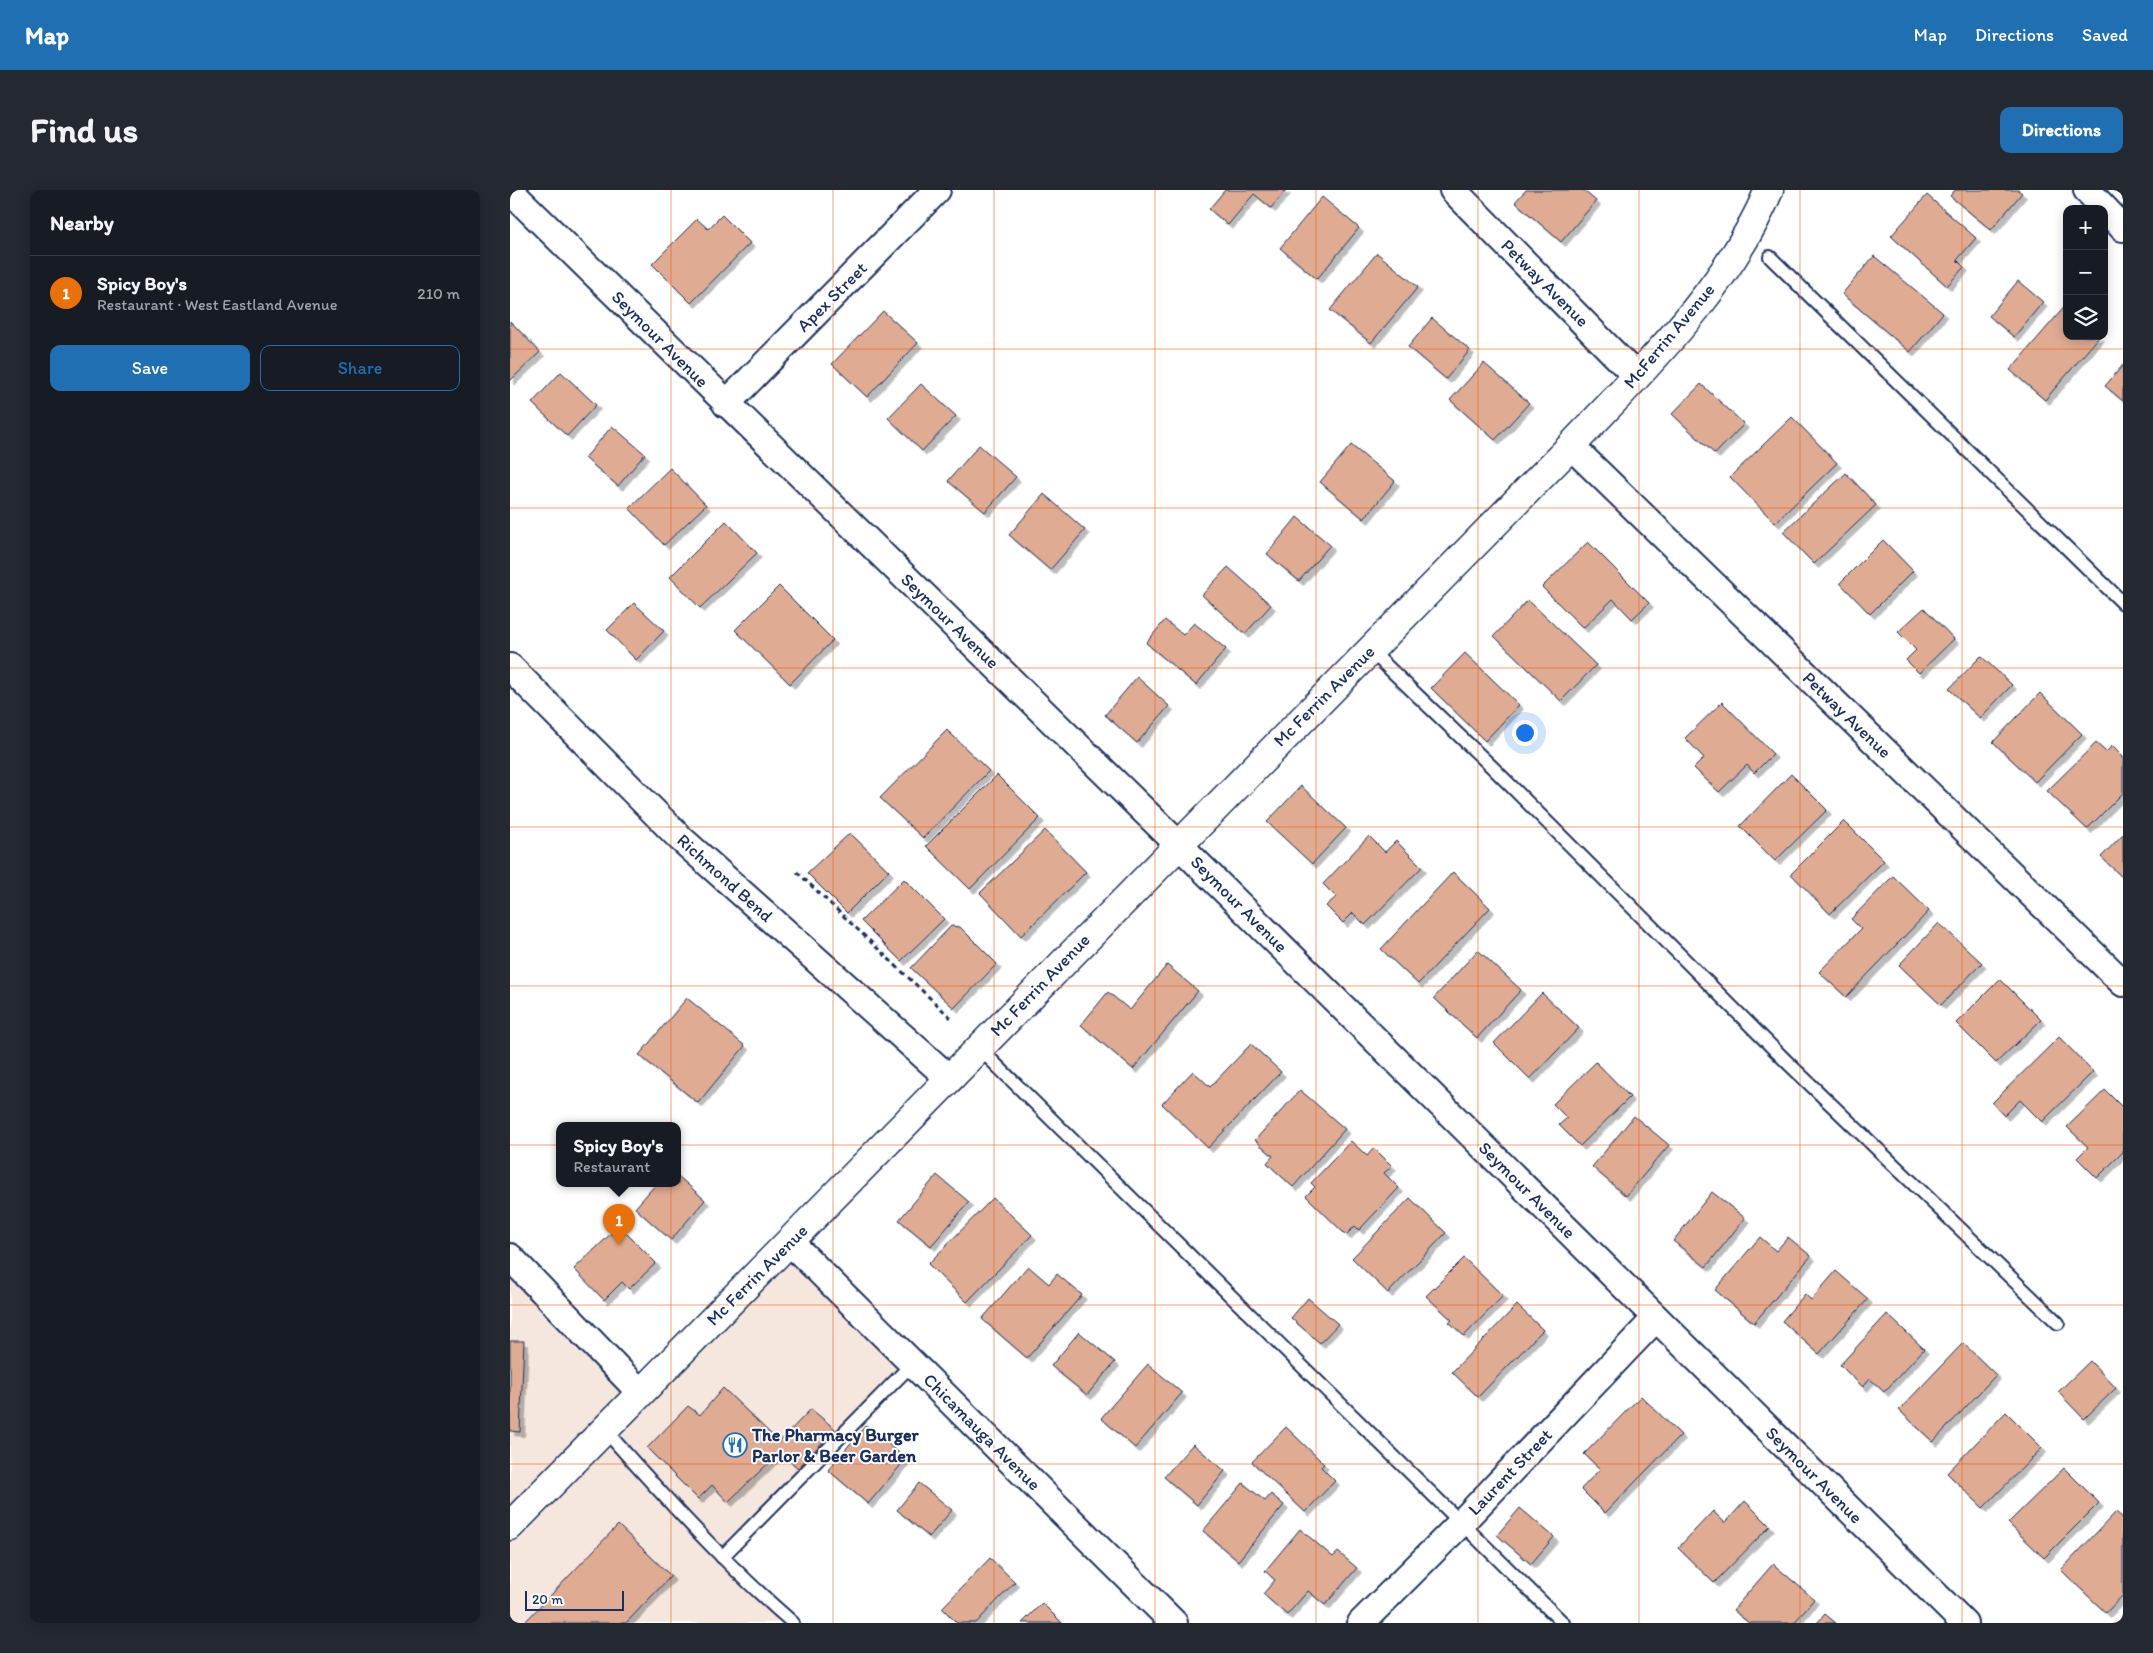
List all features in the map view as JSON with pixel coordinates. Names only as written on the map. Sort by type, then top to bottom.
[{"type":"street","name":"Apex Street","points":[[726,404],[937,190]]},
{"type":"street","name":"Petway Avenue","points":[[1453,190],[1636,376]]},
{"type":"street","name":"McFerrin Avenue","points":[[1571,446],[1699,305],[1757,219],[1769,190]]},
{"type":"street","points":[[2087,190],[2123,228]]},
{"type":"street","name":"Seymour Avenue","points":[[510,191],[1178,844],[1964,1623]]},
{"type":"street","name":"Petway Avenue","points":[[1571,446],[2123,984]]},
{"type":"street","name":"Mc Ferrin Avenue","points":[[510,1526],[1571,446]]},
{"type":"street","name":"Richmond Bend","points":[[510,667],[680,838],[950,1078]]},
{"type":"street","name":"Chicamauga Avenue","points":[[790,1242],[1174,1623]]},
{"type":"street","points":[[510,1257],[640,1392]]},
{"type":"street","name":"Laurent Street","points":[[1361,1623],[1461,1523],[1656,1318]]},
{"type":"lane","points":[[1770,256],[2123,603]]},
{"type":"lane","points":[[1370,650],[1499,774],[1787,1062],[2058,1323]]},
{"type":"lane","points":[[979,1048],[1563,1623]]},
{"type":"lane","points":[[722,1557],[913,1363]]},
{"type":"lane","points":[[605,1430],[722,1557],[793,1623]]},
{"type":"path","points":[[797,872],[951,1018]]},
{"type":"shaded area","points":[[790,1242],[913,1363],[723,1557],[783,1615],[775,1623],[510,1623],[510,1269],[640,1391]]},
{"type":"building","points":[[1225,190],[1286,190],[1271,208],[1254,194],[1228,225],[1209,209]]},
{"type":"building","points":[[1526,190],[1583,190],[1596,201],[1561,242],[1515,202]]},
{"type":"building","points":[[1955,190],[2018,190],[2022,193],[1991,230],[1950,196]]},
{"type":"building","points":[[1927,195],[1976,238],[1957,260],[1964,267],[1947,286],[1891,236]]},
{"type":"building","points":[[1322,197],[1359,228],[1317,279],[1280,248]]},
{"type":"building","points":[[722,215],[750,243],[691,303],[652,264],[697,219],[708,229]]},
{"type":"building","points":[[1377,253],[1418,287],[1371,343],[1330,310]]},
{"type":"building","points":[[1874,256],[1943,313],[1910,352],[1842,294]]},
{"type":"building","points":[[2018,281],[2043,302],[2014,337],[1989,316]]},
{"type":"building","points":[[2063,309],[2063,340],[2097,340],[2045,400],[2010,370]]},
{"type":"building","points":[[883,311],[918,343],[867,397],[832,364]]},
{"type":"building","points":[[1432,318],[1470,350],[1446,379],[1408,347]]},
{"type":"building","points":[[510,321],[540,352],[510,381]]},
{"type":"building","points":[[1484,363],[1529,403],[1495,440],[1450,400]]},
{"type":"building","points":[[2123,365],[2123,401],[2105,386]]},
{"type":"building","points":[[561,372],[596,405],[567,436],[532,403]]},
{"type":"building","points":[[921,384],[956,416],[922,451],[888,418]]},
{"type":"building","points":[[1701,384],[1744,424],[1715,454],[1672,414]]},
{"type":"building","points":[[1792,417],[1837,463],[1775,523],[1730,477]]},
{"type":"building","points":[[612,426],[645,454],[618,486],[585,458]]},
{"type":"building","points":[[979,445],[1016,477],[985,512],[948,481]]},
{"type":"building","points":[[1351,445],[1395,481],[1364,519],[1320,482]]},
{"type":"building","points":[[670,468],[706,505],[664,545],[629,508]]},
{"type":"building","points":[[1846,473],[1876,505],[1814,564],[1783,532]]},
{"type":"building","points":[[1044,494],[1085,530],[1050,570],[1009,535]]},
{"type":"building","points":[[1297,517],[1330,545],[1299,581],[1267,554]]},
{"type":"building","points":[[726,521],[757,553],[700,608],[670,577]]},
{"type":"building","points":[[1883,540],[1913,571],[1870,614],[1840,583]]},
{"type":"building","points":[[1588,542],[1649,603],[1632,619],[1613,599],[1583,628],[1542,587]]},
{"type":"building","points":[[1228,567],[1271,605],[1245,634],[1202,595]]},
{"type":"building","points":[[779,586],[833,640],[790,684],[735,630]]},
{"type":"building","points":[[1528,600],[1596,665],[1561,701],[1494,636]]},
{"type":"building","points":[[634,603],[664,631],[636,660],[607,630]]},
{"type":"building","points":[[1924,608],[1954,639],[1919,673],[1906,660],[1916,650],[1898,632]]},
{"type":"building","points":[[1165,620],[1183,635],[1194,623],[1226,649],[1196,685],[1146,643]]},
{"type":"building","points":[[1465,653],[1519,705],[1485,741],[1431,688]]},
{"type":"building","points":[[1981,656],[2012,685],[1980,718],[1949,689]]},
{"type":"building","points":[[1137,677],[1169,706],[1137,743],[1105,715]]},
{"type":"building","points":[[2040,693],[2082,734],[2035,782],[1993,742]]},
{"type":"building","points":[[1722,702],[1773,754],[1754,773],[1747,765],[1719,792],[1694,768],[1704,758],[1685,738]]},
{"type":"building","points":[[947,730],[989,771],[923,838],[880,798]]},
{"type":"building","points":[[2096,743],[2106,752],[2112,746],[2123,757],[2123,793],[2087,829],[2047,791]]},
{"type":"building","points":[[1791,774],[1827,810],[1775,861],[1740,826]]},
{"type":"building","points":[[997,775],[1040,818],[970,889],[926,846]]},
{"type":"building","points":[[1301,786],[1346,828],[1312,864],[1267,822]]},
{"type":"building","points":[[1844,821],[1884,861],[1830,914],[1791,874]]},
{"type":"building","points":[[1045,830],[1086,872],[1021,936],[980,893]]},
{"type":"building","points":[[850,833],[889,871],[847,913],[807,873]]},
{"type":"building","points":[[2123,834],[2123,878],[2101,857]]},
{"type":"building","points":[[1369,836],[1385,852],[1396,841],[1422,867],[1365,925],[1353,913],[1343,923],[1326,906],[1336,897],[1323,884]]},
{"type":"building","points":[[1453,872],[1490,908],[1418,984],[1381,949]]},
{"type":"building","points":[[1893,876],[1929,911],[1846,997],[1819,972],[1861,929],[1851,919]]},
{"type":"building","points":[[904,879],[944,919],[901,961],[861,921]]},
{"type":"building","points":[[1939,923],[1982,963],[1941,1005],[1899,965]]},
{"type":"building","points":[[951,926],[960,927],[997,964],[954,1008],[911,968]]},
{"type":"building","points":[[1478,950],[1521,990],[1477,1038],[1434,998]]},
{"type":"building","points":[[1167,965],[1198,991],[1133,1069],[1081,1025],[1108,992],[1130,1010]]},
{"type":"building","points":[[2000,979],[2041,1020],[1996,1063],[1956,1023]]},
{"type":"building","points":[[1542,993],[1579,1028],[1530,1079],[1494,1043]]},
{"type":"building","points":[[687,998],[745,1046],[698,1103],[639,1055]]},
{"type":"building","points":[[2059,1037],[2093,1072],[2042,1122],[2020,1100],[2004,1116],[1992,1103]]},
{"type":"building","points":[[1251,1044],[1281,1072],[1208,1148],[1162,1104],[1193,1071],[1210,1087]]},
{"type":"building","points":[[1596,1062],[1630,1097],[1580,1146],[1559,1125],[1567,1118],[1553,1104]]},
{"type":"building","points":[[1300,1090],[1345,1129],[1293,1187],[1267,1163],[1273,1156],[1255,1140]]},
{"type":"building","points":[[2105,1090],[2123,1108],[2123,1152],[2097,1178],[2077,1158],[2088,1147],[2067,1127]]},
{"type":"building","points":[[1634,1116],[1669,1145],[1626,1196],[1592,1167]]},
{"type":"building","points":[[1351,1141],[1367,1156],[1374,1148],[1392,1166],[1384,1173],[1399,1188],[1359,1230],[1355,1226],[1346,1235],[1306,1196],[1315,1187],[1311,1183]]},
{"type":"building","points":[[937,1175],[969,1202],[931,1246],[899,1220]]},
{"type":"building","points":[[681,1179],[705,1200],[671,1240],[635,1208],[653,1187],[681,1187]]},
{"type":"building","points":[[1712,1192],[1745,1218],[1706,1267],[1673,1241]]},
{"type":"building","points":[[993,1198],[1032,1235],[967,1302],[928,1264]]},
{"type":"building","points":[[1410,1198],[1446,1233],[1388,1293],[1352,1258]]},
{"type":"building","points":[[619,1226],[656,1263],[629,1289],[622,1282],[604,1300],[574,1269]]},
{"type":"building","points":[[1760,1237],[1776,1251],[1788,1237],[1811,1256],[1754,1323],[1715,1290]]},
{"type":"building","points":[[1464,1258],[1503,1296],[1464,1336],[1449,1322],[1452,1320],[1426,1296]]},
{"type":"building","points":[[1028,1266],[1049,1284],[1057,1274],[1082,1295],[1027,1358],[982,1319]]},
{"type":"building","points":[[1836,1271],[1868,1299],[1819,1354],[1782,1321],[1805,1294],[1811,1300]]},
{"type":"building","points":[[1308,1298],[1338,1324],[1320,1343],[1291,1318]]},
{"type":"building","points":[[1517,1305],[1543,1330],[1478,1397],[1452,1372]]},
{"type":"building","points":[[1887,1314],[1924,1349],[1884,1392],[1870,1379],[1863,1387],[1840,1365]]},
{"type":"building","points":[[1079,1332],[1115,1362],[1087,1395],[1051,1366]]},
{"type":"building","points":[[510,1341],[524,1341],[520,1432],[510,1431]]},
{"type":"building","points":[[1963,1343],[1996,1375],[1933,1442],[1899,1410]]},
{"type":"building","points":[[2090,1361],[2116,1388],[2084,1419],[2058,1392]]},
{"type":"building","points":[[1148,1364],[1182,1393],[1135,1448],[1101,1418]]},
{"type":"building","name":"The Pharmacy Burger Parlor & Beer Garden","points":[[723,1388],[779,1442],[811,1409],[835,1429],[798,1468],[780,1452],[728,1502],[712,1485],[698,1499],[647,1448],[688,1406],[700,1415]]},
{"type":"building","points":[[1641,1396],[1681,1435],[1605,1513],[1581,1489],[1600,1469],[1584,1454]]},
{"type":"building","points":[[2006,1412],[2042,1448],[1983,1508],[1947,1473]]},
{"type":"building","points":[[866,1425],[906,1459],[868,1504],[828,1470]]},
{"type":"building","points":[[1286,1427],[1324,1464],[1321,1467],[1335,1481],[1305,1512],[1252,1462]]},
{"type":"building","points":[[1193,1444],[1225,1471],[1197,1505],[1164,1477]]},
{"type":"building","points":[[2064,1468],[2099,1503],[2044,1558],[2008,1523]]},
{"type":"building","points":[[919,1483],[952,1510],[929,1537],[897,1510]]},
{"type":"building","points":[[1243,1483],[1265,1501],[1271,1494],[1284,1505],[1238,1561],[1203,1531]]},
{"type":"building","points":[[1745,1501],[1770,1526],[1714,1583],[1678,1548],[1713,1511],[1725,1523]]},
{"type":"building","points":[[1520,1508],[1554,1537],[1531,1564],[1497,1535]]},
{"type":"building","points":[[2116,1512],[2123,1518],[2123,1595],[2106,1613],[2061,1570]]},
{"type":"building","points":[[618,1525],[671,1576],[626,1623],[524,1623]]},
{"type":"building","points":[[1300,1529],[1333,1557],[1338,1552],[1357,1568],[1325,1605],[1308,1591],[1287,1615],[1263,1594],[1275,1580],[1265,1571]]},
{"type":"building","points":[[990,1558],[1015,1582],[976,1623],[957,1623],[942,1608]]},
{"type":"building","points":[[1773,1564],[1814,1599],[1794,1623],[1749,1623],[1733,1610]]},
{"type":"building","points":[[1042,1603],[1062,1623],[1022,1623]]},
{"type":"building","points":[[1825,1614],[1836,1623],[1817,1623]]},
{"type":"place","name":"Spicy Boy's","points":[[619,1245]]},
{"type":"place","name":"The Pharmacy Burger Parlor & Beer Garden","points":[[735,1445]]}]
